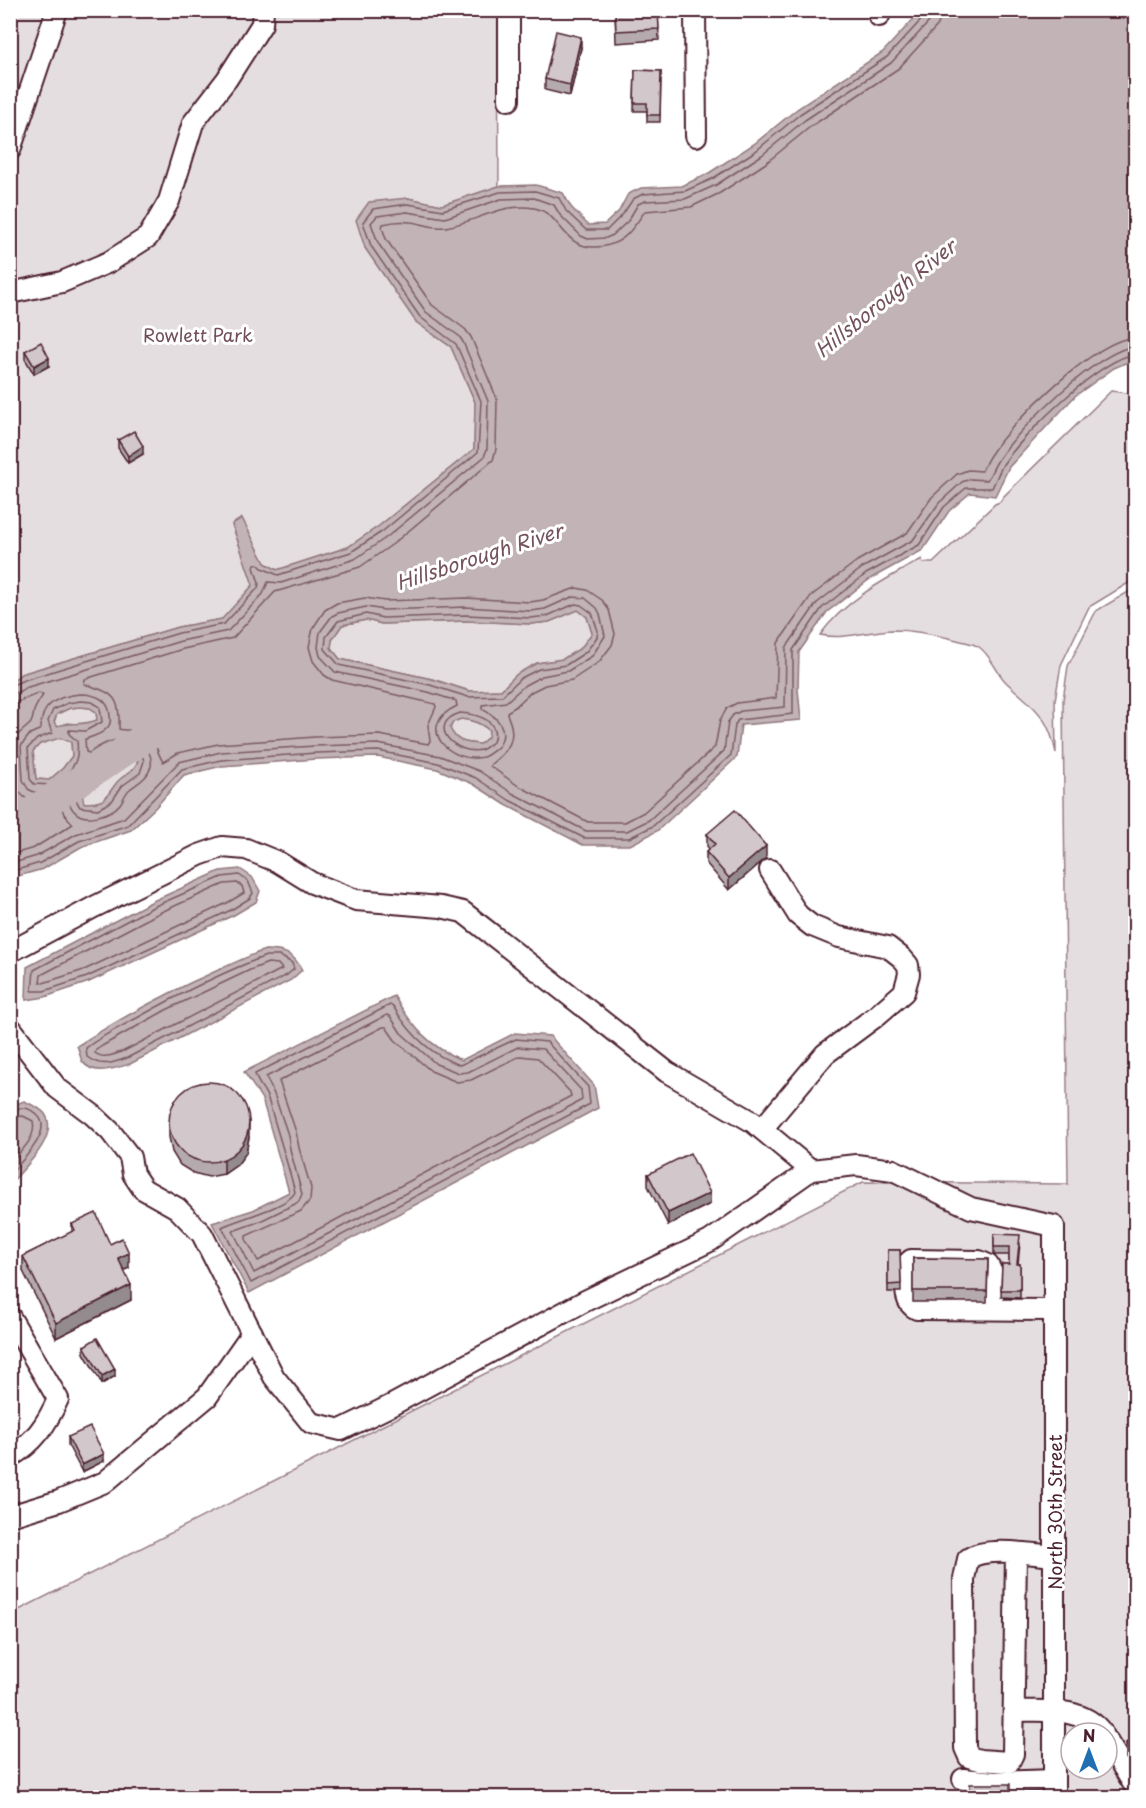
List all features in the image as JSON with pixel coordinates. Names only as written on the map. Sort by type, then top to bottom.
[{"type":"street","points":[[10,150],[57,10]]},
{"type":"street","points":[[10,293],[62,282],[110,262],[148,237],[169,201],[193,123],[227,79],[262,24],[263,10]]},
{"type":"street","points":[[508,10],[509,100]]},
{"type":"street","points":[[695,10],[696,136]]},
{"type":"street","points":[[10,952],[199,855],[222,847],[246,849],[278,862],[312,883],[356,900],[441,907],[463,912],[666,1072],[753,1122],[811,1170],[710,1241],[585,1301],[341,1430],[311,1423],[274,1377],[202,1234],[177,1208],[143,1189],[133,1174],[130,1157],[110,1131],[57,1088],[10,1027]]},
{"type":"street","points":[[762,1129],[825,1054],[904,992],[909,974],[908,965],[888,947],[839,938],[812,926],[798,915],[770,870]]},
{"type":"street","name":"North 30th Street","points":[[811,1170],[856,1165],[893,1170],[971,1208],[1053,1226],[1054,1789]]},
{"type":"street","points":[[993,1309],[993,1275],[988,1265],[979,1261],[911,1260],[907,1264],[906,1299],[912,1307],[917,1309],[1053,1310]]},
{"type":"street","points":[[10,1317],[57,1399],[50,1418],[27,1447],[10,1457]]},
{"type":"street","points":[[10,1516],[59,1501],[105,1482],[207,1397],[252,1333]]},
{"type":"street","points":[[1053,1556],[994,1552],[974,1554],[968,1559],[964,1578],[964,1748],[969,1757],[962,1788],[995,1782],[1054,1789]]},
{"type":"street","points":[[969,1757],[1009,1762],[1013,1754],[1016,1554]]},
{"type":"street","points":[[1014,1711],[1053,1711],[1078,1715],[1090,1721]]},
{"type":"street","points":[[1119,1760],[1136,1788]]},
{"type":"green space","name":"Rowlett Park","points":[[11,11],[498,11],[499,186],[442,205],[408,198],[365,248],[416,322],[451,347],[475,402],[474,449],[379,526],[348,547],[277,570],[265,563],[242,519],[232,525],[254,585],[223,619],[178,627],[21,674],[11,682]]},
{"type":"green space","points":[[1111,391],[1135,394],[1135,579],[1089,607],[1061,665],[1055,700],[1056,753],[1049,729],[1039,713],[1003,679],[987,655],[977,646],[901,630],[856,635],[820,635],[841,611],[880,583],[922,559],[923,563],[933,563],[995,504],[1000,502]]},
{"type":"green space","points":[[1135,588],[1135,1797],[11,1798],[11,1614],[863,1182],[1068,1184],[1063,700],[1068,666],[1096,611]]},
{"type":"green space","points":[[578,610],[587,617],[592,633],[581,648],[563,659],[537,663],[517,674],[501,690],[470,691],[432,679],[340,659],[331,648],[332,640],[342,625],[366,620],[382,624],[466,621],[531,624],[549,622]]},
{"type":"green space","points":[[70,708],[90,708],[96,712],[97,720],[84,725],[68,723],[57,727],[54,722],[57,714]]},
{"type":"green space","points":[[461,719],[483,725],[489,730],[489,737],[480,744],[459,739],[450,729],[453,722]]},
{"type":"green space","points":[[60,737],[71,742],[72,756],[63,768],[49,780],[36,779],[33,751],[40,744]]},
{"type":"green space","points":[[122,753],[135,753],[138,761],[134,768],[113,787],[105,798],[98,802],[83,803],[83,784],[90,770],[104,760]]},
{"type":"water","points":[[921,11],[1135,11],[1135,359],[1114,368],[1075,396],[1009,467],[995,496],[970,493],[949,511],[923,550],[870,579],[827,612],[799,652],[798,689],[801,720],[741,725],[737,757],[657,831],[630,845],[583,845],[506,805],[473,784],[437,769],[378,757],[316,759],[222,766],[184,775],[155,808],[131,830],[81,847],[43,869],[11,878],[11,682],[21,674],[178,627],[222,619],[253,585],[232,524],[242,518],[265,563],[277,570],[348,547],[379,526],[474,449],[475,402],[451,347],[416,322],[365,248],[356,220],[369,202],[408,198],[442,205],[499,186],[536,185],[563,193],[571,207],[588,225],[605,224],[619,211],[628,194],[641,188],[682,186],[709,173],[754,144],[797,109],[883,52]],"holes":[[[578,610],[587,617],[592,633],[581,648],[563,659],[537,663],[517,674],[501,690],[469,691],[432,679],[340,659],[331,648],[332,640],[342,625],[366,620],[382,624],[466,621],[531,624],[549,622]],[[70,708],[90,708],[96,712],[97,720],[57,726],[54,722],[57,714]],[[461,719],[476,722],[489,730],[488,737],[480,744],[462,741],[450,728],[453,722]],[[60,738],[71,742],[72,756],[63,768],[49,780],[36,779],[33,751],[40,744]],[[122,753],[135,753],[138,761],[132,770],[118,781],[106,798],[98,802],[84,803],[82,793],[86,776],[104,760]]]},
{"type":"water","points":[[240,869],[252,877],[260,891],[256,902],[234,915],[89,982],[45,997],[26,1000],[27,967],[153,901],[220,871]]},
{"type":"water","points":[[265,950],[292,956],[302,970],[291,980],[130,1064],[98,1070],[92,1069],[82,1061],[77,1046],[105,1029],[192,982]]},
{"type":"water","points":[[394,996],[422,1034],[440,1049],[462,1060],[515,1033],[550,1036],[594,1085],[598,1108],[249,1293],[212,1223],[253,1210],[289,1192],[262,1099],[244,1072]]},
{"type":"water","points":[[24,1101],[45,1114],[48,1132],[38,1151],[11,1183],[11,1106]]},
{"type":"building","points":[[615,10],[658,10],[659,29],[616,31]]},
{"type":"building","points":[[556,31],[581,37],[570,85],[545,79]]},
{"type":"building","points":[[635,70],[661,71],[660,115],[647,115],[647,103],[634,103]]},
{"type":"building","points":[[41,342],[49,358],[34,366],[25,351]]},
{"type":"building","points":[[134,431],[143,446],[128,456],[118,440]]},
{"type":"building","points":[[735,810],[766,846],[729,878],[706,852],[715,844],[707,834]]},
{"type":"building","points":[[209,1082],[224,1085],[237,1094],[246,1107],[249,1122],[246,1137],[237,1150],[224,1159],[209,1162],[194,1159],[181,1150],[172,1137],[169,1122],[172,1107],[181,1094],[194,1085]]},
{"type":"building","points":[[690,1153],[710,1193],[668,1213],[648,1174]]},
{"type":"building","points":[[96,1213],[110,1244],[122,1238],[129,1253],[118,1258],[131,1285],[56,1323],[23,1256],[75,1230],[72,1224]]},
{"type":"building","points":[[994,1234],[1020,1235],[1017,1264],[1020,1264],[1020,1290],[1001,1290],[1002,1264],[1009,1264],[1009,1247],[994,1247]]},
{"type":"building","points":[[888,1250],[900,1250],[901,1284],[888,1285]]},
{"type":"building","points":[[913,1258],[988,1259],[987,1291],[913,1291]]},
{"type":"building","points":[[97,1338],[115,1369],[102,1376],[84,1346]]},
{"type":"building","points":[[90,1427],[104,1454],[82,1465],[68,1437]]},
{"type":"building","points":[[1136,1722],[1136,1733],[1130,1726]]},
{"type":"building","points":[[1136,1737],[1136,1758],[1126,1743]]},
{"type":"building","points":[[970,1784],[1010,1784],[1010,1797],[970,1797]]},
{"type":"waterway","name":"Hillsborough River","points":[[10,833],[32,812],[155,731]]}]
